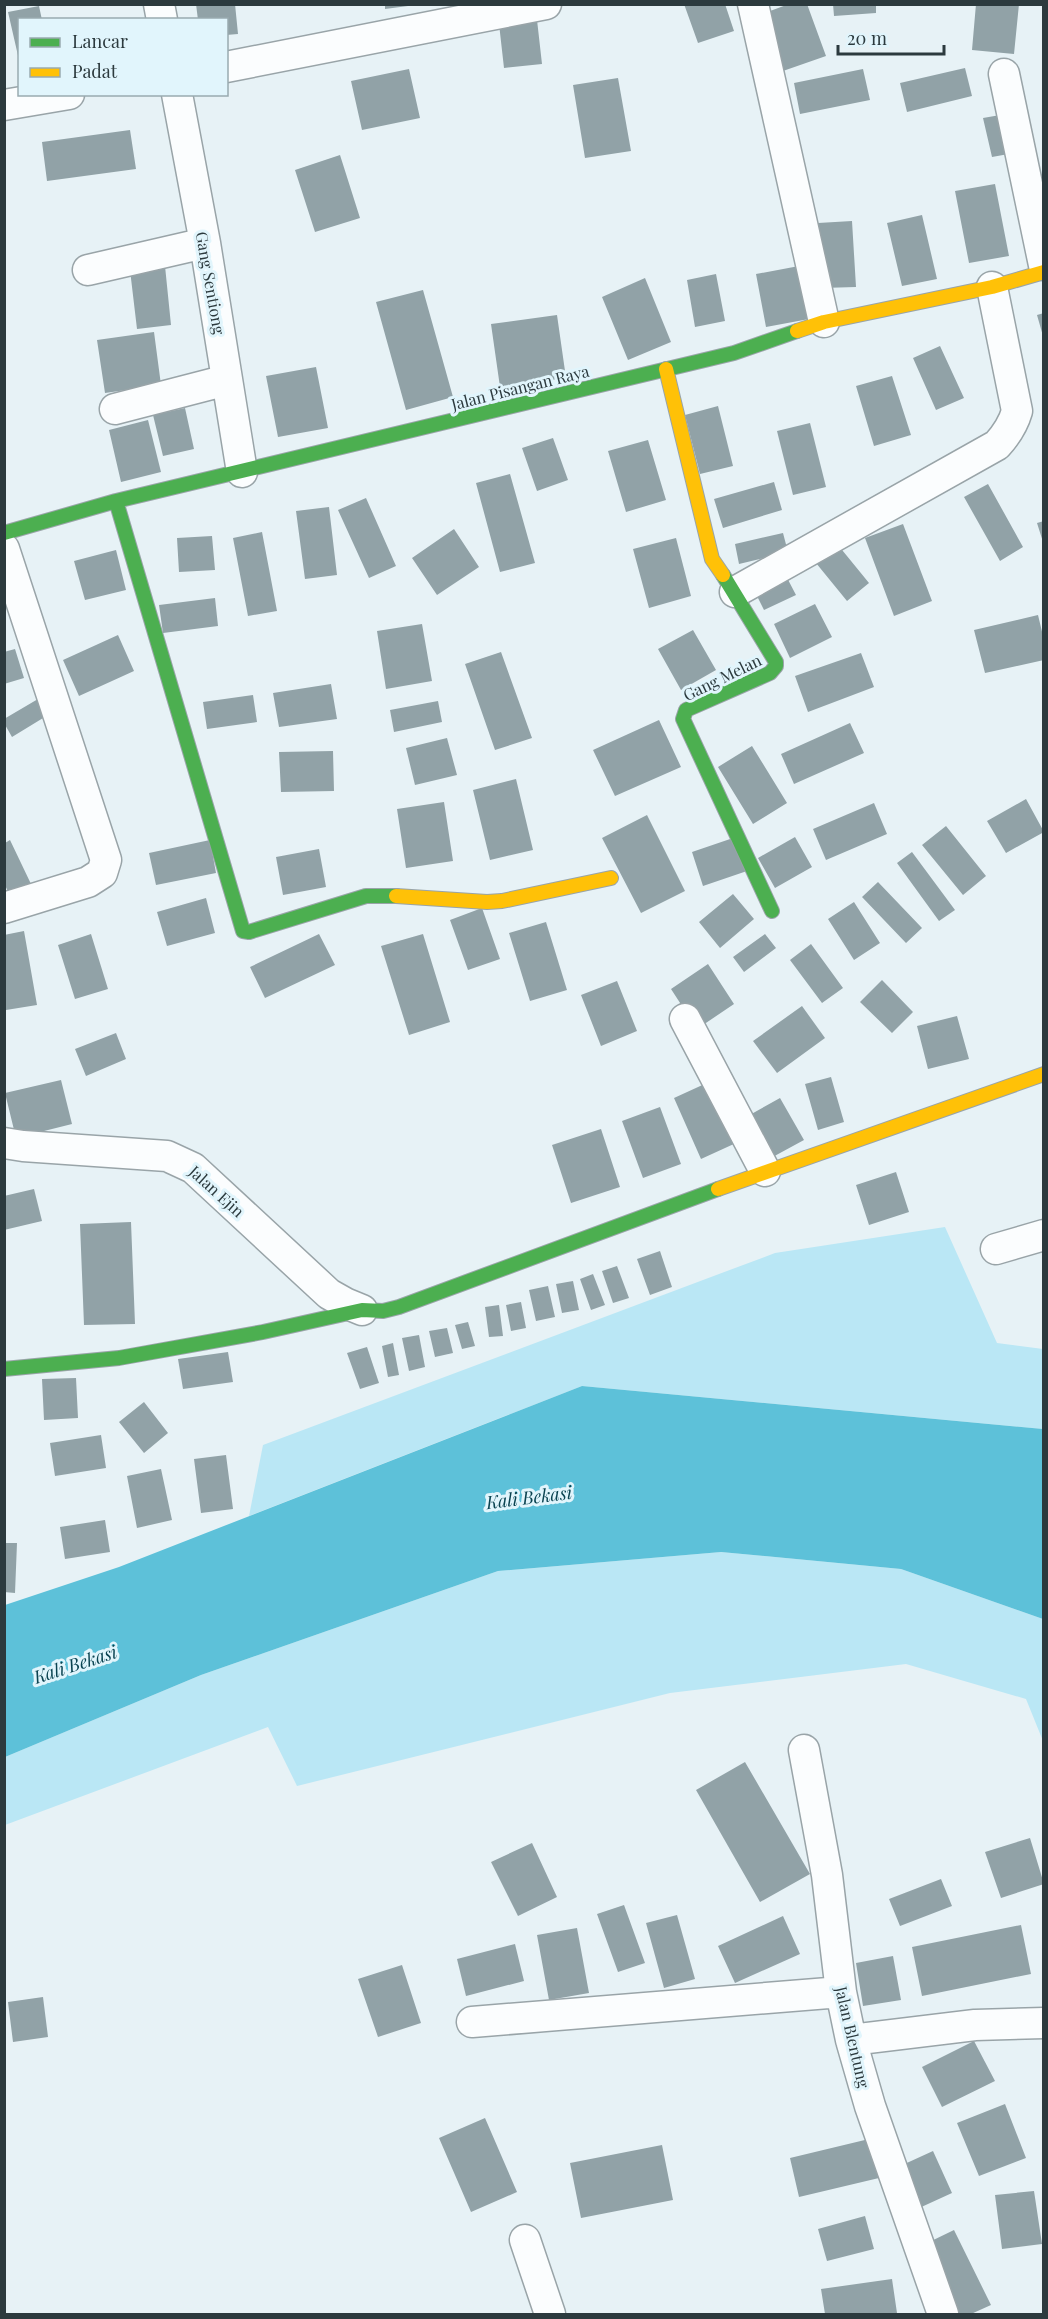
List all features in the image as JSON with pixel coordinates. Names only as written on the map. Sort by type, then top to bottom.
[{"type":"street","points":[[228,67],[546,4]]},
{"type":"street","points":[[753,4],[824,322]]},
{"type":"street","points":[[1004,74],[1044,265]]},
{"type":"street","points":[[4,105],[57,96]]},
{"type":"street","name":"Gang Sentiong","points":[[177,96],[205,243],[242,472]]},
{"type":"street","points":[[88,270],[205,243]]},
{"type":"street","name":"Jalan Pisangan Raya","points":[[4,533],[116,501],[734,352],[824,322],[1044,273]]},
{"type":"street","points":[[735,592],[996,445],[1004,437],[1014,422],[1017,411],[992,286]]},
{"type":"street","name":"Gang Melan","points":[[666,369],[708,548],[717,567],[735,592],[774,658],[776,666],[770,673],[686,710],[683,719],[772,911]]},
{"type":"street","points":[[115,409],[227,380]]},
{"type":"street","points":[[116,501],[243,931],[249,932],[366,896],[502,901],[611,878]]},
{"type":"street","points":[[4,549],[106,860],[102,873],[87,882],[4,908]]},
{"type":"street","points":[[685,1019],[765,1171]]},
{"type":"street","points":[[4,1369],[119,1358],[263,1332],[362,1310],[383,1311],[399,1307],[765,1171],[1044,1074]]},
{"type":"street","name":"Jalan Ejin","points":[[4,1143],[166,1156],[177,1159],[193,1168],[329,1294],[362,1310]]},
{"type":"street","points":[[996,1248],[1044,1235]]},
{"type":"street","name":"Jalan Blentung","points":[[804,1750],[827,1875],[841,1992],[851,2040],[870,2106],[943,2314]]},
{"type":"street","points":[[472,2022],[841,1992]]},
{"type":"street","points":[[851,2040],[975,2025],[1044,2024]]},
{"type":"street","points":[[525,2241],[550,2314]]},
{"type":"shaded area","points":[[945,1227],[997,1343],[1043,1349],[1043,1429],[582,1386],[249,1516],[263,1445],[775,1253]]},
{"type":"shaded area","points":[[721,1552],[901,1569],[1043,1619],[1043,1741],[1026,1699],[906,1664],[670,1693],[297,1786],[268,1727],[5,1825],[5,1757],[201,1675],[498,1571]]},
{"type":"water","name":"Kali Bekasi","points":[[582,1386],[1043,1429],[1043,1619],[901,1569],[721,1552],[498,1571],[201,1675],[5,1757],[5,1605],[119,1567]]},
{"type":"building","points":[[196,4],[235,4],[238,34],[228,35],[228,18],[198,18]]},
{"type":"building","points":[[385,4],[408,4],[408,6],[385,9]]},
{"type":"building","points":[[684,4],[725,4],[734,31],[698,43]]},
{"type":"building","points":[[789,4],[807,4],[826,56],[783,71],[762,14]]},
{"type":"building","points":[[833,4],[876,4],[876,13],[834,16]]},
{"type":"building","points":[[976,4],[1019,4],[1014,54],[972,50]]},
{"type":"building","points":[[39,6],[42,18],[18,18],[18,56],[8,12]]},
{"type":"building","points":[[536,11],[542,64],[504,68],[498,15]]},
{"type":"building","points":[[965,68],[972,96],[907,112],[900,83]]},
{"type":"building","points":[[409,69],[420,118],[362,130],[351,81]]},
{"type":"building","points":[[863,69],[870,100],[800,114],[794,83]]},
{"type":"building","points":[[618,78],[631,151],[585,158],[573,85]]},
{"type":"building","points":[[1006,114],[1014,153],[992,157],[983,118]]},
{"type":"building","points":[[130,130],[136,169],[47,181],[42,142]]},
{"type":"building","points":[[340,155],[360,218],[315,232],[295,170]]},
{"type":"building","points":[[995,184],[1009,256],[969,263],[955,191]]},
{"type":"building","points":[[922,215],[937,279],[902,286],[887,223]]},
{"type":"building","points":[[852,221],[856,287],[822,288],[818,223]]},
{"type":"building","points":[[165,266],[171,325],[137,329],[130,270]]},
{"type":"building","points":[[799,266],[809,319],[766,327],[756,274]]},
{"type":"building","points":[[716,274],[725,321],[695,327],[687,280]]},
{"type":"building","points":[[645,278],[671,342],[628,360],[602,297]]},
{"type":"building","points":[[423,290],[453,397],[406,410],[376,302]]},
{"type":"building","points":[[1044,313],[1044,336],[1043,336],[1037,315]]},
{"type":"building","points":[[557,315],[566,378],[500,387],[491,324]]},
{"type":"building","points":[[154,332],[161,385],[105,393],[97,340]]},
{"type":"building","points":[[940,346],[964,398],[936,410],[913,358]]},
{"type":"building","points":[[316,367],[328,428],[278,437],[266,376]]},
{"type":"building","points":[[892,376],[911,435],[874,446],[856,386]]},
{"type":"building","points":[[718,406],[733,466],[700,474],[685,415]]},
{"type":"building","points":[[185,408],[194,449],[163,456],[153,415]]},
{"type":"building","points":[[148,420],[161,472],[121,482],[109,430]]},
{"type":"building","points":[[810,423],[826,487],[793,495],[777,431]]},
{"type":"building","points":[[553,438],[568,480],[537,491],[522,448]]},
{"type":"building","points":[[648,440],[666,500],[626,512],[608,451]]},
{"type":"building","points":[[510,474],[535,563],[500,572],[476,483]]},
{"type":"building","points":[[774,482],[782,510],[723,528],[714,499]]},
{"type":"building","points":[[988,484],[1023,547],[1000,561],[964,497]]},
{"type":"building","points":[[366,498],[396,566],[369,578],[338,510]]},
{"type":"building","points":[[329,507],[337,575],[305,579],[296,511]]},
{"type":"building","points":[[1044,521],[1044,542],[1043,542],[1037,523]]},
{"type":"building","points":[[903,524],[932,601],[894,616],[865,538]]},
{"type":"building","points":[[454,529],[479,567],[437,595],[412,558]]},
{"type":"building","points":[[262,532],[277,611],[248,616],[233,538]]},
{"type":"building","points":[[783,533],[788,552],[739,564],[735,544]]},
{"type":"building","points":[[212,536],[215,570],[179,572],[177,538]]},
{"type":"building","points":[[676,538],[691,596],[649,608],[633,549]]},
{"type":"building","points":[[838,545],[869,583],[847,601],[816,563]]},
{"type":"building","points":[[116,550],[126,590],[85,600],[74,561]]},
{"type":"building","points":[[784,572],[796,595],[764,610],[753,588]]},
{"type":"building","points":[[215,598],[218,626],[163,633],[159,605]]},
{"type":"building","points":[[815,604],[832,637],[790,658],[774,624]]},
{"type":"building","points":[[1038,615],[1044,640],[1044,660],[985,673],[974,630]]},
{"type":"building","points":[[422,624],[432,681],[386,689],[377,631]]},
{"type":"building","points":[[693,630],[716,670],[681,690],[658,649]]},
{"type":"building","points":[[118,635],[134,671],[79,696],[63,660]]},
{"type":"building","points":[[15,649],[24,678],[4,684],[4,652]]},
{"type":"building","points":[[501,652],[532,738],[495,750],[465,664]]},
{"type":"building","points":[[861,653],[874,687],[808,712],[795,676]]},
{"type":"building","points":[[331,684],[337,719],[279,727],[273,693]]},
{"type":"building","points":[[253,695],[257,722],[207,729],[203,702]]},
{"type":"building","points":[[38,699],[48,715],[12,737],[4,719]]},
{"type":"building","points":[[438,701],[442,722],[394,732],[390,710]]},
{"type":"building","points":[[659,720],[681,767],[615,796],[593,750]]},
{"type":"building","points":[[850,723],[864,753],[794,784],[781,754]]},
{"type":"building","points":[[447,738],[457,775],[415,785],[406,748]]},
{"type":"building","points":[[752,746],[787,803],[753,824],[718,767]]},
{"type":"building","points":[[333,751],[334,791],[281,792],[279,752]]},
{"type":"building","points":[[516,779],[533,850],[490,860],[473,790]]},
{"type":"building","points":[[1026,799],[1044,832],[1006,853],[987,821]]},
{"type":"building","points":[[444,802],[453,861],[406,868],[397,809]]},
{"type":"building","points":[[874,803],[887,834],[826,860],[813,829]]},
{"type":"building","points":[[647,815],[685,891],[641,913],[602,838]]},
{"type":"building","points":[[946,826],[986,876],[963,895],[922,845]]},
{"type":"building","points":[[736,837],[747,871],[703,886],[692,852]]},
{"type":"building","points":[[795,837],[812,867],[775,888],[758,858]]},
{"type":"building","points":[[10,840],[31,884],[9,894],[5,885],[5,843]]},
{"type":"building","points":[[210,840],[216,873],[156,885],[149,853]]},
{"type":"building","points":[[319,849],[326,887],[283,895],[276,857]]},
{"type":"building","points":[[912,852],[955,910],[939,921],[897,863]]},
{"type":"building","points":[[878,882],[922,928],[906,943],[862,897]]},
{"type":"building","points":[[733,894],[754,919],[720,948],[699,922]]},
{"type":"building","points":[[206,898],[215,933],[167,946],[157,912]]},
{"type":"building","points":[[854,902],[880,943],[854,960],[828,919]]},
{"type":"building","points":[[482,908],[500,959],[468,970],[450,920]]},
{"type":"building","points":[[546,922],[567,990],[530,1001],[509,933]]},
{"type":"building","points":[[24,931],[37,1005],[6,1010],[4,935]]},
{"type":"building","points":[[91,934],[108,989],[75,999],[58,945]]},
{"type":"building","points":[[319,934],[335,965],[265,998],[250,967]]},
{"type":"building","points":[[423,934],[450,1022],[409,1035],[381,946]]},
{"type":"building","points":[[765,934],[776,948],[744,972],[733,957]]},
{"type":"building","points":[[811,944],[843,988],[822,1003],[790,960]]},
{"type":"building","points":[[708,964],[734,1004],[697,1029],[671,989]]},
{"type":"building","points":[[882,980],[913,1012],[892,1033],[860,1002]]},
{"type":"building","points":[[617,981],[637,1031],[601,1046],[581,995]]},
{"type":"building","points":[[802,1006],[825,1038],[777,1073],[753,1041]]},
{"type":"building","points":[[957,1016],[969,1059],[928,1069],[917,1026]]},
{"type":"building","points":[[116,1033],[126,1059],[86,1076],[75,1049]]},
{"type":"building","points":[[831,1077],[844,1122],[818,1130],[805,1084]]},
{"type":"building","points":[[61,1080],[72,1124],[16,1138],[5,1093]]},
{"type":"building","points":[[709,1082],[736,1143],[701,1159],[674,1098]]},
{"type":"building","points":[[780,1098],[804,1140],[769,1159],[746,1117]]},
{"type":"building","points":[[660,1107],[681,1164],[643,1178],[622,1121]]},
{"type":"building","points":[[601,1129],[620,1187],[571,1203],[552,1145]]},
{"type":"building","points":[[896,1172],[909,1212],[869,1225],[856,1185]]},
{"type":"building","points":[[34,1189],[42,1221],[4,1230],[4,1196]]},
{"type":"building","points":[[131,1222],[135,1324],[84,1325],[80,1224]]},
{"type":"building","points":[[660,1251],[672,1287],[650,1295],[637,1259]]},
{"type":"building","points":[[617,1266],[629,1298],[613,1303],[602,1271]]},
{"type":"building","points":[[593,1274],[605,1305],[591,1310],[580,1279]]},
{"type":"building","points":[[573,1281],[579,1310],[562,1313],[556,1284]]},
{"type":"building","points":[[548,1286],[555,1317],[536,1321],[529,1290]]},
{"type":"building","points":[[521,1302],[526,1328],[511,1331],[506,1305]]},
{"type":"building","points":[[499,1305],[503,1336],[489,1337],[485,1307]]},
{"type":"building","points":[[468,1322],[475,1346],[462,1349],[455,1325]]},
{"type":"building","points":[[447,1328],[453,1353],[435,1357],[429,1331]]},
{"type":"building","points":[[419,1335],[425,1367],[409,1371],[402,1338]]},
{"type":"building","points":[[393,1343],[399,1375],[388,1377],[382,1346]]},
{"type":"building","points":[[367,1347],[379,1383],[360,1389],[347,1353]]},
{"type":"building","points":[[228,1352],[233,1382],[183,1389],[178,1359]]},
{"type":"building","points":[[76,1378],[78,1418],[44,1420],[42,1379]]},
{"type":"building","points":[[144,1402],[168,1433],[144,1453],[119,1422]]},
{"type":"building","points":[[101,1435],[106,1468],[55,1476],[50,1443]]},
{"type":"building","points":[[226,1455],[233,1509],[201,1513],[194,1459]]},
{"type":"building","points":[[161,1469],[172,1520],[137,1528],[127,1476]]},
{"type":"building","points":[[105,1520],[110,1552],[65,1559],[60,1527]]},
{"type":"building","points":[[4,1543],[17,1543],[15,1593],[4,1592]]},
{"type":"building","points":[[745,1762],[810,1874],[760,1902],[696,1790]]},
{"type":"building","points":[[1030,1838],[1044,1884],[1001,1898],[985,1852]]},
{"type":"building","points":[[532,1843],[557,1897],[518,1916],[491,1862]]},
{"type":"building","points":[[941,1879],[952,1906],[900,1926],[889,1899]]},
{"type":"building","points":[[624,1905],[645,1963],[618,1972],[597,1914]]},
{"type":"building","points":[[677,1915],[695,1979],[664,1988],[646,1923]]},
{"type":"building","points":[[783,1916],[800,1954],[735,1983],[718,1946]]},
{"type":"building","points":[[1021,1925],[1031,1974],[922,1996],[912,1947]]},
{"type":"building","points":[[577,1928],[589,1993],[549,2000],[537,1935]]},
{"type":"building","points":[[515,1944],[524,1981],[466,1996],[457,1959]]},
{"type":"building","points":[[893,1956],[901,2000],[863,2006],[856,1963]]},
{"type":"building","points":[[402,1965],[421,2023],[378,2037],[358,1979]]},
{"type":"building","points":[[43,1997],[48,2037],[13,2042],[8,2002]]},
{"type":"building","points":[[974,2041],[995,2081],[942,2107],[922,2067]]},
{"type":"building","points":[[1005,2104],[1026,2158],[979,2176],[957,2123]]},
{"type":"building","points":[[485,2118],[517,2192],[471,2212],[439,2138]]},
{"type":"building","points":[[869,2139],[879,2178],[799,2197],[790,2158]]},
{"type":"building","points":[[662,2145],[673,2200],[581,2218],[570,2163]]},
{"type":"building","points":[[933,2151],[952,2193],[917,2209],[898,2167]]},
{"type":"building","points":[[1034,2191],[1042,2244],[1002,2249],[995,2195]]},
{"type":"building","points":[[865,2216],[874,2249],[827,2261],[818,2229]]},
{"type":"building","points":[[954,2230],[991,2305],[971,2314],[954,2314],[921,2246]]},
{"type":"building","points":[[892,2279],[897,2313],[825,2314],[821,2289]]},
{"type":"traffic: fast","points":[[4,533],[116,501],[734,353],[797,331]]},
{"type":"traffic: fast","points":[[116,501],[243,931],[249,932],[366,896],[396,896]]},
{"type":"traffic: fast","points":[[723,575],[776,662],[776,666],[770,673],[686,710],[683,719],[772,911]]},
{"type":"traffic: fast","points":[[4,1369],[119,1358],[263,1332],[362,1310],[383,1311],[399,1307],[718,1189]]},
{"type":"traffic: slow","points":[[797,331],[824,322],[992,287],[1044,272]]},
{"type":"traffic: slow","points":[[666,369],[712,559],[723,575]]},
{"type":"traffic: slow","points":[[396,896],[502,901],[611,878]]},
{"type":"traffic: slow","points":[[718,1189],[1044,1074]]}]
